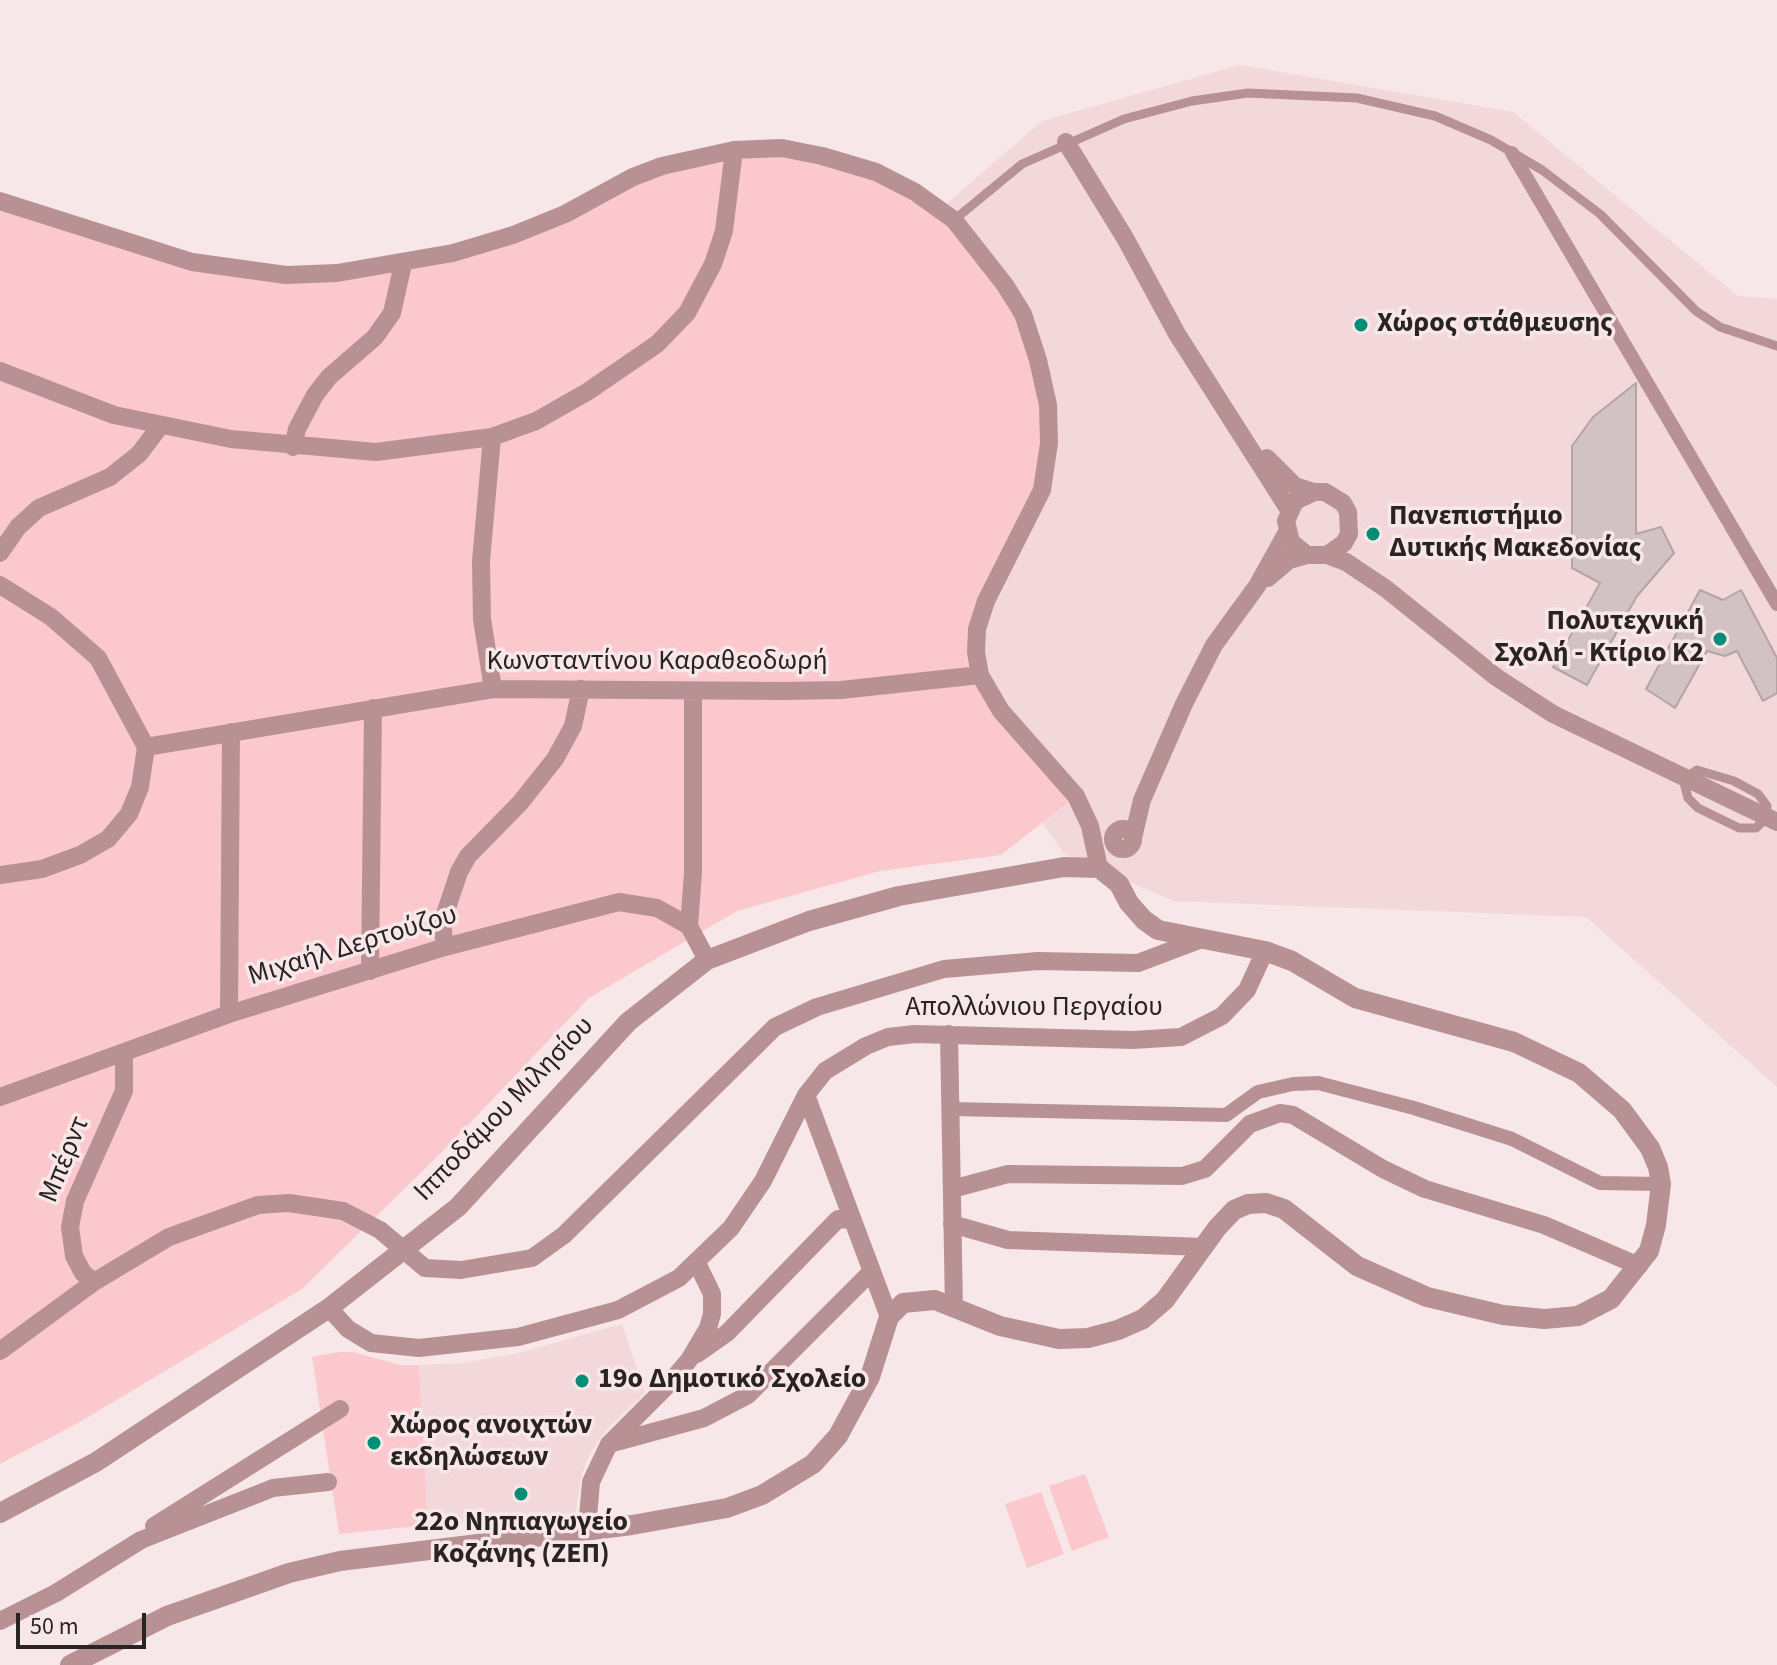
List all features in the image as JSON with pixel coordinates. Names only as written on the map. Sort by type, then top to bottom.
[{"type":"street","points":[[1066,142],[1125,238],[1177,334],[1246,440],[1253,458],[1289,510]]},
{"type":"street","points":[[0,201],[192,262],[239,271],[337,273],[403,264],[513,235],[565,214],[633,177],[662,166],[734,150],[782,148],[849,163],[915,192],[954,220],[1005,285],[1023,314],[1048,405],[1049,443],[1042,490],[986,601],[977,629],[980,675],[1001,711],[1076,796],[1090,826],[1099,868],[1119,884],[1129,903],[1158,930],[1265,951],[1292,961],[1355,998],[1514,1042],[1579,1073],[1622,1110],[1638,1131],[1658,1167],[1661,1184],[1649,1251],[1611,1299],[1595,1310],[1578,1316],[1544,1319],[1466,1308],[1386,1281],[1357,1266],[1284,1209],[1266,1203],[1234,1210],[1203,1247],[1182,1279],[1143,1319],[1088,1338],[1059,1339],[1029,1334],[935,1300],[903,1303],[889,1317],[870,1377],[838,1436],[813,1464],[762,1495],[727,1508],[340,1561],[289,1573],[167,1616],[70,1665]]},
{"type":"street","points":[[0,371],[114,415],[293,447],[376,452],[492,437],[536,421],[587,392],[657,344],[687,313],[713,264],[724,231],[734,150]]},
{"type":"street","points":[[1512,153],[1777,604]]},
{"type":"street","points":[[293,447],[297,429],[315,395],[329,377],[375,337],[392,313],[403,264]]},
{"type":"street","points":[[0,553],[18,527],[39,508],[110,477],[139,454],[161,425]]},
{"type":"street","points":[[492,437],[481,561],[482,619],[493,689]]},
{"type":"street","points":[[1246,440],[1295,486],[1325,492],[1343,503],[1350,523],[1349,534],[1344,543],[1327,555]]},
{"type":"street","points":[[1099,868],[1123,837],[1214,645],[1257,586],[1287,532],[1289,510],[1295,501],[1314,492]]},
{"type":"street","points":[[1287,532],[1298,550],[1307,555]]},
{"type":"street","points":[[1349,534],[1356,551],[1385,588]]},
{"type":"street","points":[[1257,586],[1289,560],[1307,555],[1327,555],[1346,562],[1385,588],[1486,669],[1553,714],[1772,820]]},
{"type":"street","points":[[0,585],[51,617],[98,658],[146,747],[140,787],[129,814],[108,839],[80,855],[42,869],[0,875]]},
{"type":"street","name":"Κωνσταντίνου Καραθεοδωρή","points":[[146,747],[493,689],[693,692],[841,690],[980,675]]},
{"type":"street","points":[[445,947],[442,923],[459,872],[468,856],[520,803],[555,759],[573,726],[581,689]]},
{"type":"street","points":[[693,692],[693,873],[689,926],[707,960]]},
{"type":"street","points":[[370,971],[373,708]]},
{"type":"street","points":[[229,1014],[231,732]]},
{"type":"street","name":"Ιπποδάμου Μιλησίου","points":[[0,1513],[96,1462],[329,1308],[458,1207],[628,1022],[707,960],[809,921],[899,896],[1064,867],[1099,868]]},
{"type":"street","name":"Μιχαήλ Δερτούζου","points":[[0,1097],[229,1014],[445,947],[619,902],[657,908],[689,926]]},
{"type":"street","points":[[0,1351],[94,1282],[169,1237],[258,1205],[289,1203],[343,1211],[380,1230],[425,1268],[461,1270],[532,1258],[564,1235],[775,1027],[817,1007],[944,969],[1038,961],[1138,963],[1199,940]]},
{"type":"street","name":"Απολλώνιου Περγαίου","points":[[329,1308],[348,1329],[371,1343],[411,1348],[468,1345],[547,1331],[618,1310],[664,1287],[697,1263],[748,1205],[806,1095],[825,1071],[866,1046],[888,1037],[949,1034],[1133,1040],[1181,1037],[1222,1016],[1247,990],[1265,951]]},
{"type":"street","points":[[949,1034],[954,1308]]},
{"type":"street","name":"Μπέρντ","points":[[94,1282],[83,1273],[74,1256],[70,1227],[75,1201],[124,1091],[124,1053]]},
{"type":"street","points":[[951,1109],[1226,1115],[1258,1092],[1293,1084],[1318,1083],[1414,1108],[1512,1139],[1600,1183],[1661,1184]]},
{"type":"street","points":[[806,1095],[889,1317]]},
{"type":"street","points":[[952,1189],[1008,1174],[1182,1176],[1205,1169],[1250,1124],[1280,1113],[1293,1115],[1383,1169],[1425,1189],[1544,1225],[1639,1266]]},
{"type":"street","points":[[587,1529],[591,1482],[609,1444],[689,1360],[727,1333],[838,1219],[852,1220]]},
{"type":"street","points":[[952,1224],[1008,1240],[1203,1247]]},
{"type":"street","points":[[689,1360],[712,1314],[712,1294],[697,1263]]},
{"type":"street","points":[[609,1444],[704,1418],[748,1395],[872,1271]]},
{"type":"street","points":[[141,1540],[155,1525],[340,1409]]},
{"type":"street","points":[[0,1621],[56,1593],[141,1540],[273,1488],[328,1482]]},
{"type":"lane","points":[[954,220],[1022,164],[1124,119],[1192,101],[1248,93],[1357,98],[1396,105],[1463,127],[1512,153],[1560,183],[1600,214],[1696,311],[1720,327],[1777,346]]},
{"type":"shaded area","name":"Πανεπιστήμιο Δυτικής Μακεδονίας","points":[[1240,65],[1513,112],[1738,296],[1777,299],[1777,1087],[1586,917],[1174,901],[1064,854],[922,646],[908,237],[1042,121]]},
{"type":"shaded area","points":[[782,148],[915,192],[985,257],[1038,360],[1042,490],[986,601],[980,675],[1076,796],[1001,855],[880,871],[737,911],[589,998],[450,1144],[302,1289],[78,1423],[0,1464],[0,201],[122,241],[286,275],[453,253],[633,177]]},
{"type":"shaded area","points":[[622,1324],[645,1393],[609,1427],[591,1452],[582,1473],[575,1513],[428,1525],[419,1365],[462,1363],[515,1354]]},
{"type":"shaded area","points":[[353,1352],[400,1365],[419,1365],[428,1525],[339,1534],[312,1357]]},
{"type":"shaded area","points":[[1085,1474],[1109,1537],[1072,1551],[1049,1486]]},
{"type":"shaded area","points":[[1041,1492],[1064,1554],[1027,1568],[1005,1504]]},
{"type":"building","points":[[1636,383],[1636,534],[1661,527],[1674,553],[1637,596],[1587,685],[1553,667],[1600,583],[1572,568],[1572,446],[1593,417]]},
{"type":"building","name":"Πολυτεχνική Σχολή - Κτίριο Κ2","points":[[1700,590],[1723,600],[1741,590],[1777,658],[1777,693],[1763,701],[1737,651],[1725,656],[1707,651],[1675,708],[1646,689]]},
{"type":"place","name":"Χώρος στάθμευσης","points":[[1361,325]]},
{"type":"place","name":"Πανεπιστήμιο Δυτικής Μακεδονίας","points":[[1373,534]]},
{"type":"place","name":"Πολυτεχνική Σχολή - Κτίριο Κ2","points":[[1720,639]]},
{"type":"place","name":"19ο Δημοτικό Σχολείο","points":[[582,1381]]},
{"type":"place","name":"Χώρος ανοιχτών εκδηλώσεων","points":[[374,1443]]},
{"type":"place","name":"22ο Νηπιαγωγείο Κοζάνης (ΖΕΠ)","points":[[521,1494]]}]
